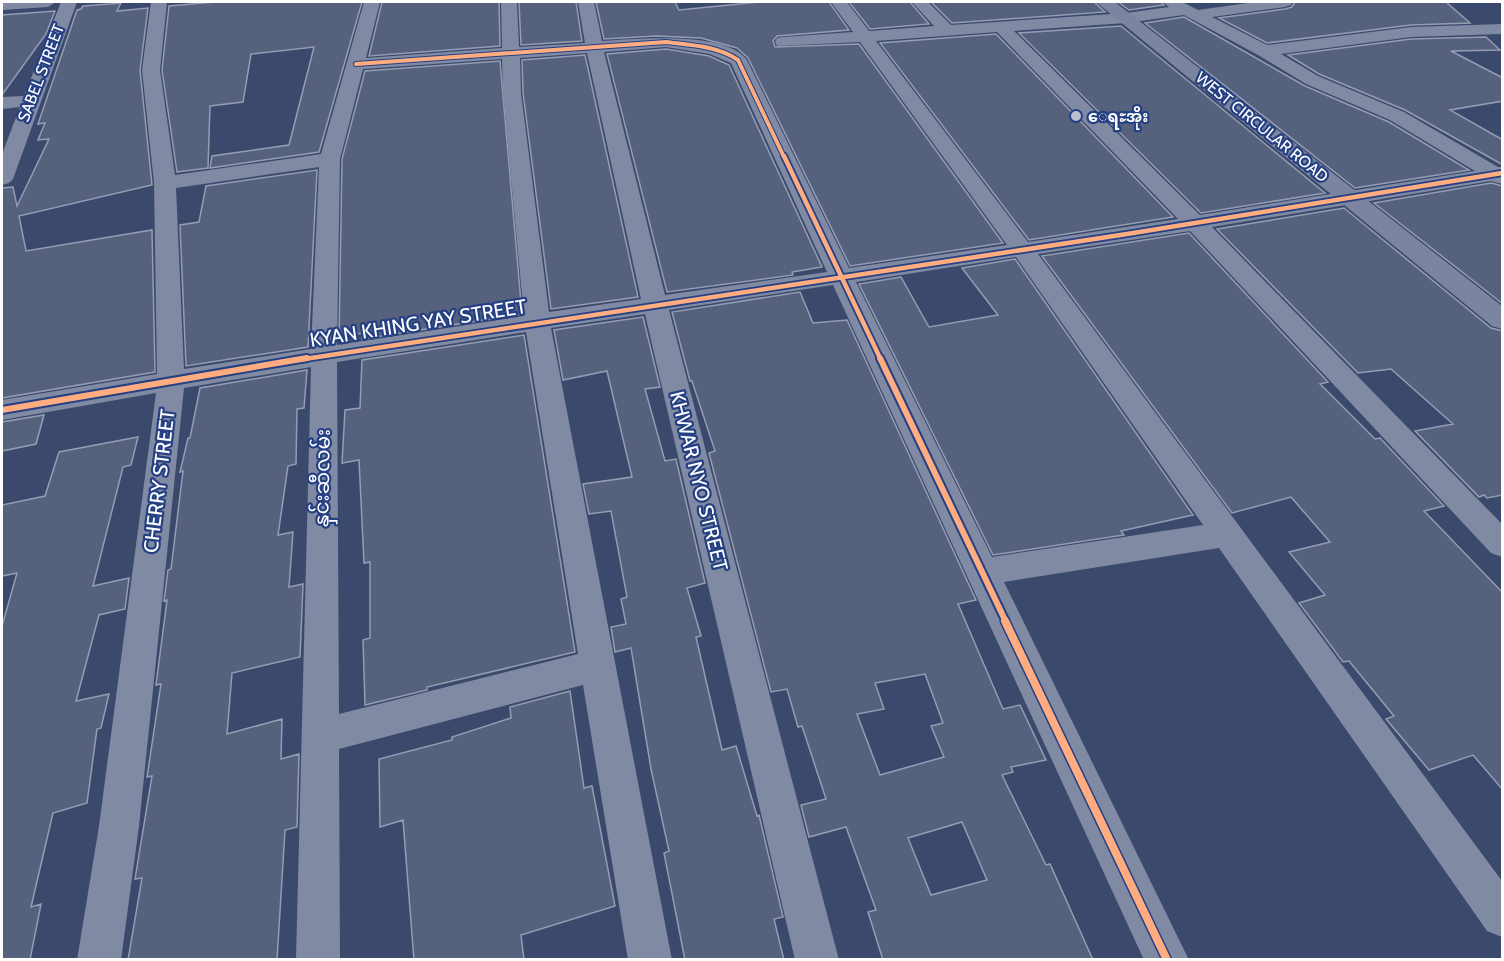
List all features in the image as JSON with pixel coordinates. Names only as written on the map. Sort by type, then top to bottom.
[{"type":"street","points":[[2,5],[48,2]]},
{"type":"street","name":"SABEL STREET","points":[[2,178],[8,146],[31,100],[69,2]]},
{"type":"street","name":"CHERRY STREET","points":[[99,960],[119,826],[171,379],[165,183],[152,70],[159,2]]},
{"type":"street","name":"နှင်းဆီလမ်း","points":[[318,960],[324,354],[330,159],[372,2]]},
{"type":"street","points":[[509,2],[512,93],[537,321],[650,960]]},
{"type":"street","name":"KHWAR NYO STREET","points":[[585,2],[655,304],[817,960]]},
{"type":"street","points":[[839,2],[1022,249],[1503,916]]},
{"type":"street","points":[[920,2],[946,30]]},
{"type":"street","name":"WEST CIRCULAR ROAD","points":[[1105,2],[1503,320]]},
{"type":"street","points":[[1172,2],[1264,51],[1312,80],[1397,116],[1500,175]]},
{"type":"street","points":[[783,42],[1191,13],[1285,2]]},
{"type":"street","points":[[1001,27],[1195,223],[1503,544]]},
{"type":"street","points":[[1264,51],[1412,32],[1503,29]]},
{"type":"street","points":[[356,64],[666,42],[685,44],[734,57],[1167,960]]},
{"type":"street","points":[[2,103],[31,100]]},
{"type":"street","points":[[165,183],[330,159]]},
{"type":"street","name":"KYAN KHING YAY STREET","points":[[2,410],[324,354],[840,278],[1500,175]]},
{"type":"street","points":[[981,572],[1228,534]]},
{"type":"street","points":[[320,736],[598,665]]},
{"type":"building","points":[[215,2],[362,2],[319,152],[210,168],[212,156],[289,145],[314,47],[251,54],[243,102],[210,106],[208,168],[177,172],[162,70],[169,6]]},
{"type":"building","points":[[382,2],[499,2],[500,46],[369,56]]},
{"type":"building","points":[[519,2],[576,2],[582,41],[521,45]]},
{"type":"building","points":[[596,2],[675,2],[679,10],[759,2],[829,2],[849,30],[777,36],[773,41],[775,47],[859,44],[1003,243],[850,266],[748,58],[737,48],[701,38],[656,36],[604,39]]},
{"type":"building","points":[[849,2],[910,2],[929,24],[870,29]]},
{"type":"building","points":[[931,2],[1094,2],[1105,12],[952,23]]},
{"type":"building","points":[[1118,2],[1161,2],[1164,5],[1129,10]]},
{"type":"building","points":[[1295,2],[1446,2],[1470,23],[1411,25],[1267,43],[1219,18],[1285,9],[1292,7]]},
{"type":"building","points":[[121,3],[117,11],[148,8],[140,70],[152,185],[19,216],[26,251],[152,230],[155,372],[2,398],[2,188],[13,187],[17,206],[49,139],[38,140],[45,123],[38,124],[77,10],[83,6]]},
{"type":"building","points":[[55,11],[46,34],[2,95],[2,15]]},
{"type":"building","points":[[1184,17],[1305,86],[1389,122],[1469,170],[1355,188],[1145,23]]},
{"type":"building","points":[[1121,26],[1325,193],[1201,213],[1019,33]]},
{"type":"building","points":[[996,34],[1173,217],[1029,240],[880,43]]},
{"type":"building","points":[[1486,37],[1500,50],[1451,51],[1503,78],[1503,101],[1450,110],[1503,140],[1503,165],[1405,110],[1319,74],[1288,55],[1411,39]]},
{"type":"building","points":[[666,49],[709,56],[729,65],[822,267],[792,272],[793,275],[667,292],[607,54]]},
{"type":"building","points":[[585,55],[638,297],[551,309],[523,93],[522,60]]},
{"type":"building","points":[[500,61],[522,314],[362,339],[363,333],[339,337],[342,159],[365,71]]},
{"type":"building","points":[[317,170],[308,347],[186,366],[180,225],[199,222],[206,186]]},
{"type":"building","points":[[1491,183],[1503,186],[1503,304],[1374,203]]},
{"type":"building","points":[[1344,208],[1491,328],[1503,331],[1503,495],[1479,497],[1415,431],[1453,424],[1391,369],[1358,373],[1217,229]]},
{"type":"building","points":[[1189,233],[1328,382],[1320,384],[1375,439],[1380,438],[1444,506],[1424,511],[1503,593],[1503,790],[1473,755],[1429,770],[1386,719],[1394,716],[1349,661],[1343,662],[1299,603],[1325,595],[1289,552],[1330,542],[1291,497],[1232,513],[1042,256]]},
{"type":"building","points":[[1015,259],[1193,515],[1121,531],[1124,535],[993,555],[859,284],[901,277],[929,327],[998,315],[962,268]]},
{"type":"building","points":[[800,292],[813,323],[847,320],[976,600],[958,604],[1003,709],[1020,705],[1046,760],[1011,767],[1013,772],[1002,775],[1046,865],[1050,864],[1093,960],[883,960],[868,912],[876,910],[846,827],[809,837],[801,805],[826,799],[802,726],[798,727],[787,689],[771,692],[709,453],[715,451],[692,381],[690,381],[672,312]],"holes":[[[925,674],[943,723],[931,726],[944,757],[880,775],[857,714],[884,709],[875,683]],[[962,822],[987,880],[931,895],[908,838]]]},
{"type":"building","points":[[643,317],[660,387],[645,389],[665,461],[676,459],[705,583],[687,588],[701,636],[696,637],[722,750],[736,746],[757,816],[759,815],[783,917],[774,919],[784,960],[685,960],[664,853],[669,851],[651,769],[631,648],[615,652],[611,627],[626,624],[621,599],[627,597],[611,511],[589,514],[583,484],[632,477],[607,371],[563,380],[554,330]]},
{"type":"building","points":[[524,335],[575,652],[427,687],[427,690],[365,705],[363,640],[370,638],[370,562],[364,563],[359,460],[342,463],[345,410],[360,408],[362,360]]},
{"type":"building","points":[[307,370],[304,408],[297,409],[296,464],[288,466],[278,535],[293,532],[289,587],[303,584],[300,657],[232,673],[227,734],[282,719],[281,759],[299,754],[297,827],[285,830],[277,960],[128,960],[142,878],[135,879],[152,776],[147,777],[161,684],[156,685],[167,600],[164,601],[168,570],[171,569],[183,471],[180,472],[188,438],[190,438],[200,388]]},
{"type":"building","points":[[44,415],[36,444],[2,451],[2,422]]},
{"type":"building","points":[[138,437],[131,465],[123,467],[93,586],[129,578],[125,609],[99,615],[76,701],[109,694],[101,728],[97,729],[87,803],[53,813],[31,907],[41,904],[30,960],[2,960],[2,626],[17,573],[2,576],[2,505],[45,496],[59,452]]},
{"type":"building","points":[[570,691],[584,788],[592,786],[615,906],[521,935],[524,960],[414,960],[403,820],[380,827],[379,759],[452,740],[452,737],[511,718],[510,707]]},
{"type":"cycle path","points":[[356,64],[666,42],[724,52],[738,60],[1167,960]]},
{"type":"cycle path","points":[[2,410],[376,347],[1127,234],[1502,173]]},
{"type":"place","name":"ေရႊအိုး","points":[[1076,116]]}]
